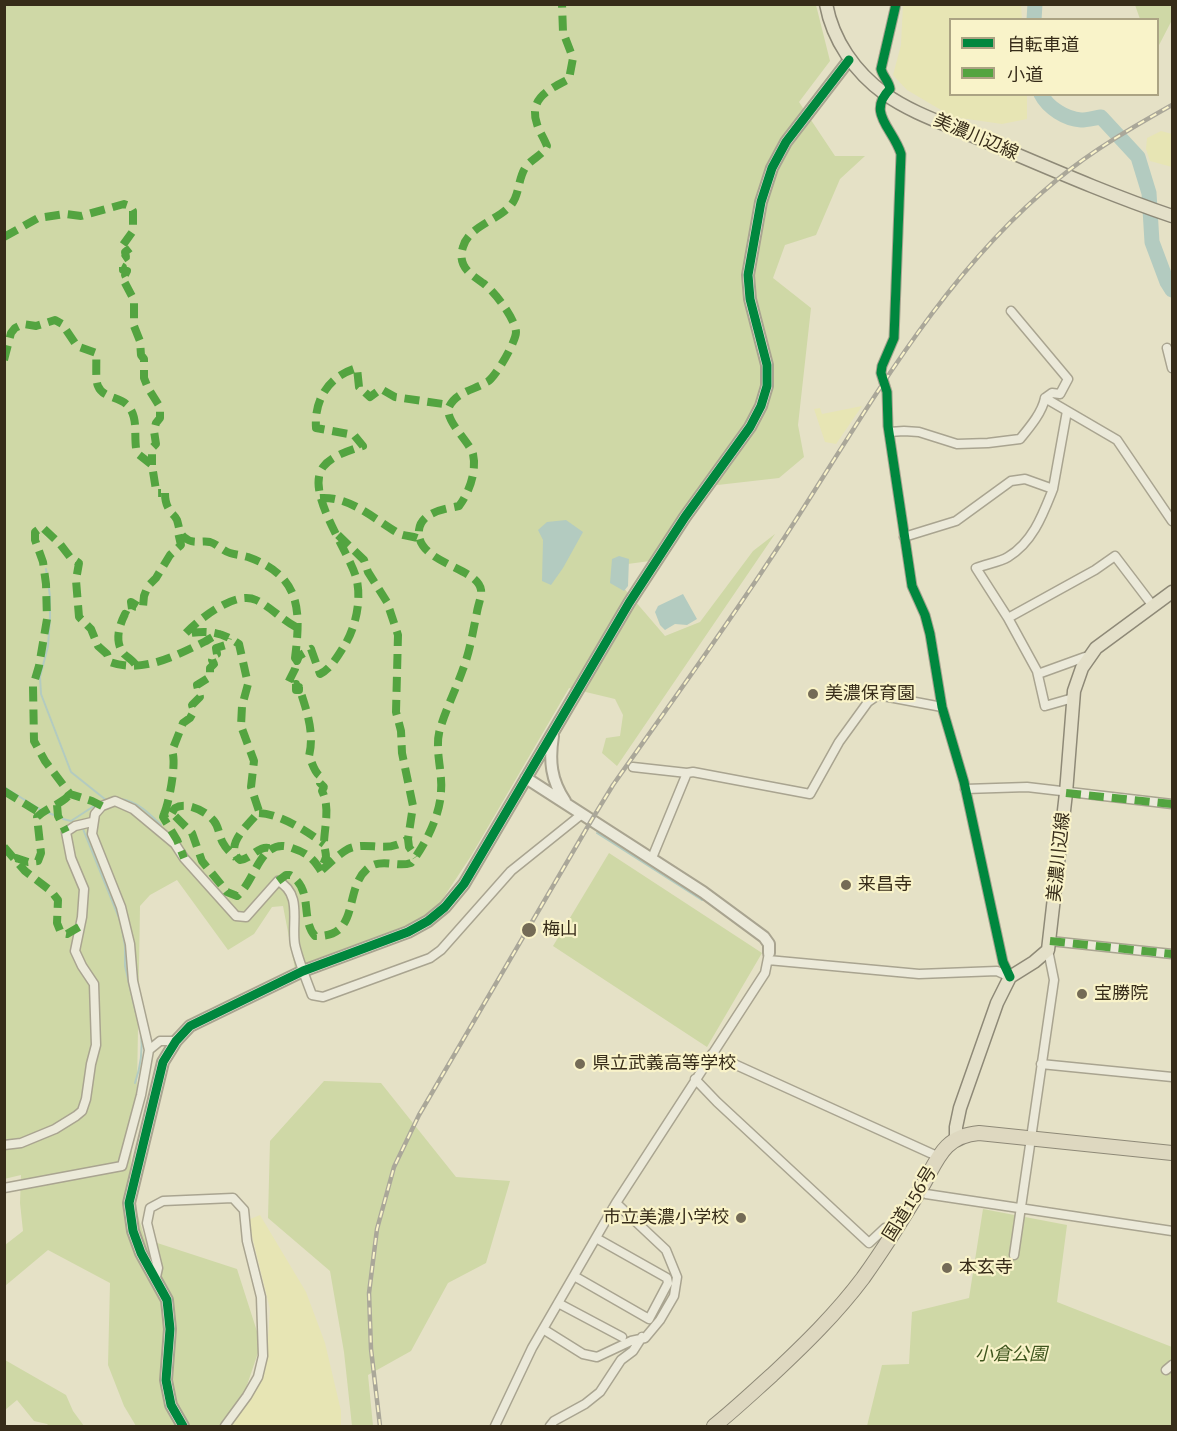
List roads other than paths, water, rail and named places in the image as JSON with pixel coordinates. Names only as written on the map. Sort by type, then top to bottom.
[{"type":"highway","points":[[956,1138],[979,1133],[1173,1153]]},
{"type":"highway","name":"国道156号","points":[[714,1426],[811,1339],[863,1278],[921,1190],[939,1157],[956,1138]]},
{"type":"main road","name":"美濃川辺線","points":[[826,4],[829,22],[849,60],[885,94],[910,109],[1169,215]]},
{"type":"main road","name":"美濃川辺線","points":[[1049,945],[1066,793],[1073,698],[1082,668],[1096,648],[1173,592]]},
{"type":"main road","points":[[956,1138],[960,1108],[997,1002],[1010,977],[1034,962],[1049,945]]},
{"type":"street","points":[[896,4],[881,69],[883,78],[889,84],[890,89],[879,106],[883,120],[897,142],[901,154],[894,338],[881,373],[887,392],[889,432],[912,586],[925,615],[930,634],[942,707],[965,789],[1003,962],[1010,977]]},
{"type":"street","points":[[183,1426],[171,1405],[166,1380],[170,1316],[167,1300],[141,1253],[133,1232],[129,1203],[164,1062],[176,1041],[190,1026],[303,971],[408,932],[428,921],[445,907],[464,884],[629,603],[685,517],[750,427],[761,406],[767,386],[767,365],[750,299],[748,274],[761,202],[772,168],[786,142],[849,60]]},
{"type":"street","points":[[889,432],[919,432],[957,444],[1020,439],[1044,404],[1045,398],[1052,393],[1060,394],[1068,379],[1011,311]]},
{"type":"street","points":[[1173,353],[1167,348],[1173,368]]},
{"type":"street","points":[[1045,398],[1117,440],[1173,521]]},
{"type":"street","points":[[1067,411],[1053,489],[1039,522],[1026,540],[1008,557],[976,568],[1008,618],[1038,674],[1045,706],[1073,698]]},
{"type":"street","points":[[904,537],[956,521],[1011,481],[1025,479],[1053,489]]},
{"type":"street","points":[[1008,618],[1095,570],[1115,556],[1153,606]]},
{"type":"street","points":[[1038,674],[1084,657],[1089,658]]},
{"type":"street","points":[[633,767],[693,772],[810,795],[839,742],[868,702],[878,695],[942,707]]},
{"type":"street","points":[[554,730],[550,754],[552,776],[569,806]]},
{"type":"street","points":[[652,858],[687,773]]},
{"type":"street","points":[[495,1426],[532,1348],[616,1203],[765,973],[769,944],[764,937],[703,892],[526,778]]},
{"type":"street","points":[[965,789],[1027,788],[1173,804]]},
{"type":"street","points":[[4,1188],[122,1166],[141,1095],[149,1050],[133,981],[130,944],[121,907],[92,834],[92,822],[102,806],[115,801],[133,809],[175,844],[184,858],[236,916],[246,917],[278,881],[284,884],[294,902],[295,944],[303,971],[312,995],[323,997],[430,958],[441,950],[511,871],[582,814]]},
{"type":"street","points":[[4,1145],[21,1143],[55,1129],[82,1111],[86,1099],[96,1045],[94,984],[75,951],[82,917],[84,889],[71,858],[66,832],[75,826],[92,822]]},
{"type":"street","points":[[1014,1255],[1054,980],[1049,945],[1173,954]]},
{"type":"street","points":[[768,957],[920,974],[997,971],[1010,977]]},
{"type":"street","points":[[149,1050],[160,1041],[176,1041]]},
{"type":"street","points":[[712,1054],[939,1157]]},
{"type":"street","points":[[1041,1064],[1173,1077]]},
{"type":"street","points":[[695,1079],[869,1243],[885,1228],[895,1229]]},
{"type":"street","points":[[921,1190],[926,1194],[1173,1231]]},
{"type":"street","points":[[156,1277],[158,1268],[147,1223],[150,1208],[163,1201],[233,1198],[244,1210],[247,1241],[261,1297],[263,1356],[258,1377],[225,1426]]},
{"type":"street","points":[[543,1329],[583,1354],[597,1357],[632,1341],[645,1338],[660,1320],[674,1296],[677,1277],[666,1250],[616,1203]]},
{"type":"street","points":[[574,1276],[649,1319],[668,1283],[667,1278],[596,1238]]},
{"type":"street","points":[[558,1303],[622,1337]]},
{"type":"street","points":[[550,1426],[554,1421],[585,1404],[600,1392],[621,1360],[633,1351],[659,1310],[655,1306]]},
{"type":"waterway","points":[[1034,18],[1035,4]]},
{"type":"waterway","points":[[1042,96],[1058,112],[1069,117],[1081,120],[1101,117],[1138,157],[1149,193],[1152,242],[1172,290]]},
{"type":"waterway","points":[[46,569],[50,618],[48,646],[40,677],[41,694],[71,772],[106,800]]},
{"type":"waterway","points":[[4,787],[41,810],[54,815]]},
{"type":"waterway","points":[[120,799],[137,805],[161,825]]},
{"type":"waterway","points":[[63,819],[71,821],[94,806]]},
{"type":"waterway","points":[[83,829],[121,923],[125,946],[125,966],[136,1013]]},
{"type":"waterway","points":[[597,833],[702,900]]},
{"type":"waterway","points":[[135,1083],[141,1058],[141,1033]]},
{"type":"railway","points":[[380,1426],[371,1349],[369,1293],[377,1229],[394,1167],[419,1115],[591,821],[613,785],[750,589],[900,359],[972,263],[1013,220],[1071,168],[1114,139],[1172,105]]},
{"type":"place","name":"美濃保育園","points":[[813,694]]},
{"type":"place","name":"来昌寺","points":[[846,885]]},
{"type":"place","name":"梅山","points":[[529,930]]},
{"type":"place","name":"宝勝院","points":[[1082,994]]},
{"type":"place","name":"県立武義高等学校","points":[[580,1064]]},
{"type":"place","name":"市立美濃小学校","points":[[741,1218]]},
{"type":"place","name":"本玄寺","points":[[947,1268]]},
{"type":"park label","name":"小倉公園","points":[[1011,1355]]}]
